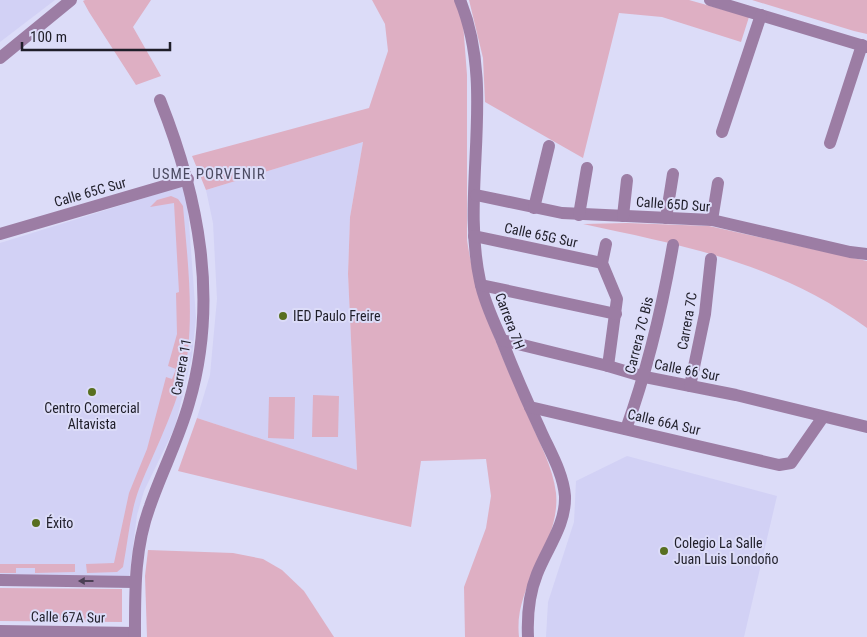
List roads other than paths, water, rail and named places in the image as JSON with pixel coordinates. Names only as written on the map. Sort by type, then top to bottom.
[{"type":"street","points":[[0,58],[71,0]]},
{"type":"street","name":"Carrera 7H","points":[[460,0],[470,31],[476,64],[476,195],[474,236],[476,261],[481,285],[530,407],[559,471],[565,498],[561,524],[541,564],[533,588],[528,613],[528,637]]},
{"type":"street","points":[[710,0],[864,46],[830,143]]},
{"type":"street","points":[[722,132],[761,15]]},
{"type":"street","name":"Carrera 11","points":[[135,635],[135,582],[140,542],[145,521],[183,423],[202,343],[204,302],[197,222],[188,179],[160,100]]},
{"type":"street","points":[[534,208],[549,146]]},
{"type":"street","points":[[579,215],[587,168]]},
{"type":"street","points":[[666,218],[673,174]]},
{"type":"street","name":"Calle 65C Sur","points":[[0,234],[188,179]]},
{"type":"street","points":[[624,216],[627,180]]},
{"type":"street","points":[[712,220],[718,183]]},
{"type":"street","name":"Calle 65D Sur","points":[[476,195],[534,208],[579,215],[712,220],[850,252],[867,254]]},
{"type":"street","name":"Calle 65G Sur","points":[[474,236],[602,263]]},
{"type":"street","points":[[606,244],[602,263],[615,291],[616,314],[608,366]]},
{"type":"street","name":"Carrera 7C Bis","points":[[626,429],[645,377],[662,311],[673,245]]},
{"type":"street","name":"Carrera 7C","points":[[690,386],[705,314],[711,259]]},
{"type":"street","points":[[481,285],[616,314]]},
{"type":"street","name":"Calle 66 Sur","points":[[502,340],[645,377],[867,427]]},
{"type":"street","name":"Calle 66A Sur","points":[[530,407],[779,465],[791,464],[823,417]]},
{"type":"street","points":[[0,580],[135,582]]},
{"type":"street","name":"Calle 67A Sur","points":[[0,631],[135,635]]},
{"type":"place","name":"IED Paulo Freire","points":[[283,316]]},
{"type":"place","name":"Centro Comercial Altavista","points":[[92,392]]},
{"type":"place","name":"Éxito","points":[[36,523]]},
{"type":"place","name":"Colegio La Salle Juan Luis Londoño","points":[[664,551]]},
{"type":"district","name":"USME PORVENIR","points":[[209,174]]}]
